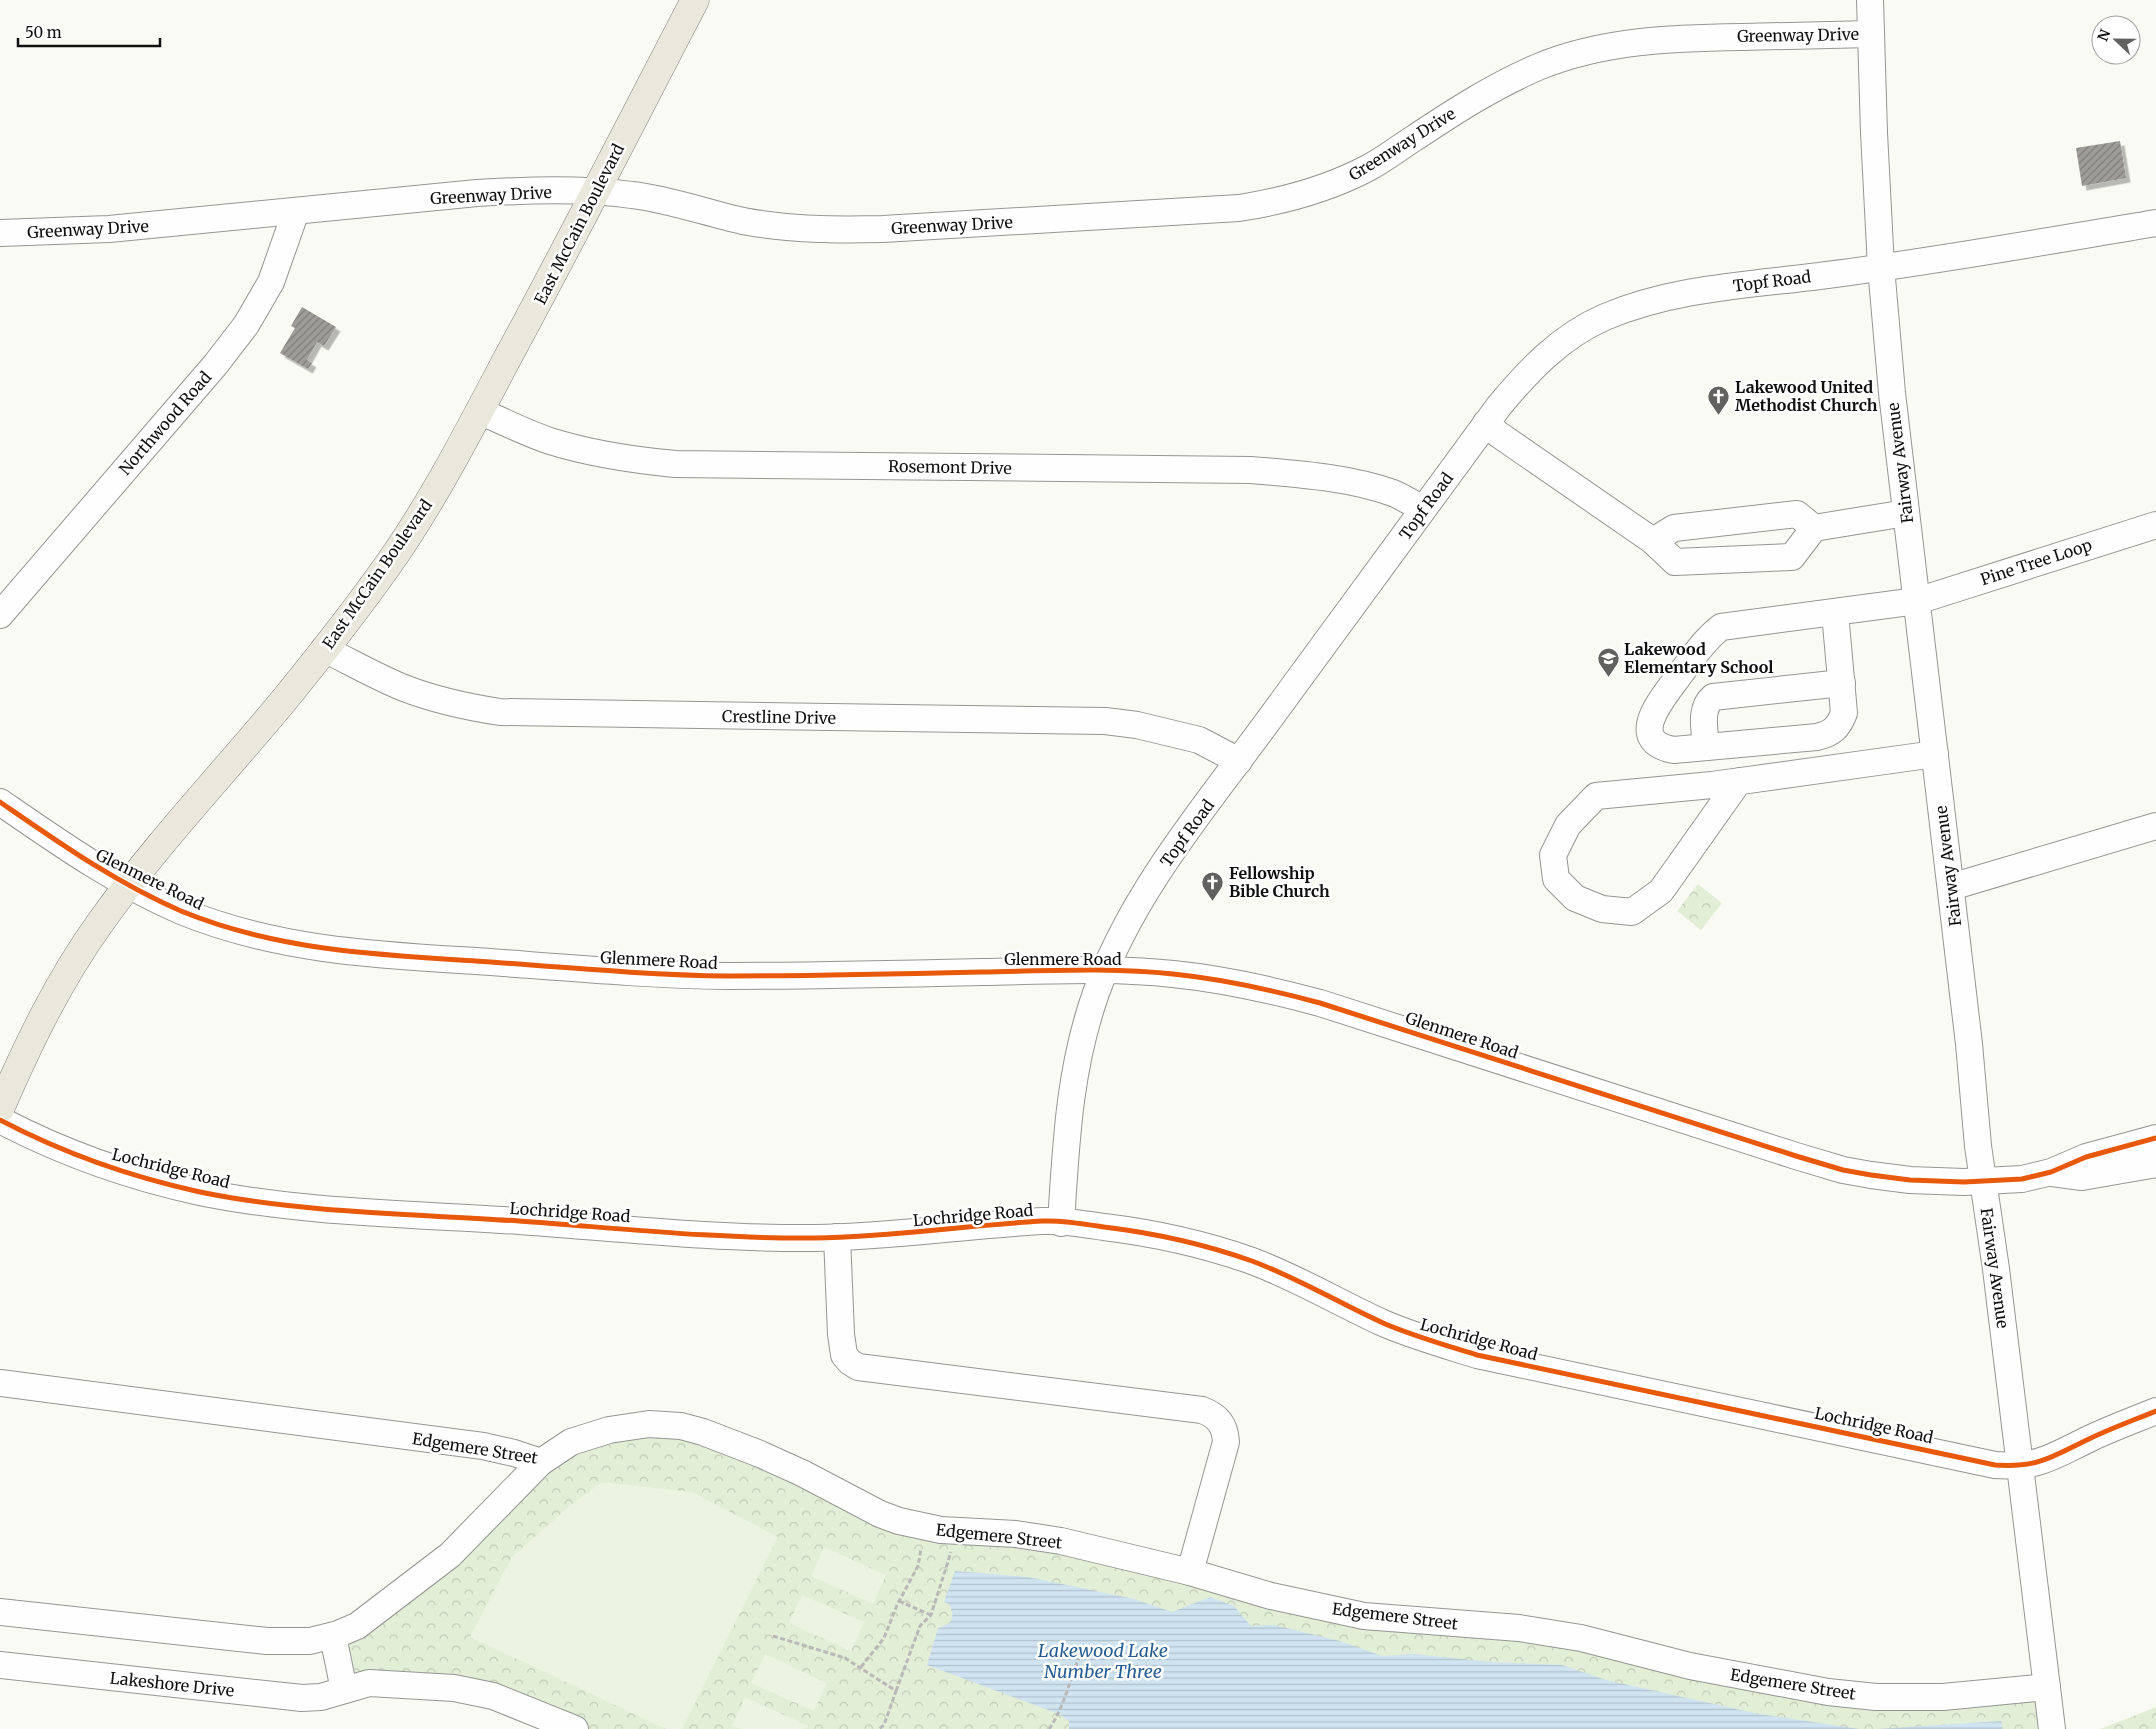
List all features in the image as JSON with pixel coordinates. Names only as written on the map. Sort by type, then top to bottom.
[{"type":"main road","name":"East McCain Boulevard","points":[[0,1108],[25,1052],[52,999],[101,921],[164,839],[284,700],[356,609],[399,549],[432,497],[695,0]]},
{"type":"street","name":"Fairway Avenue","points":[[1870,0],[1881,267],[1892,393],[1983,1181],[2052,1729]]},
{"type":"street","name":"Greenway Drive","points":[[0,233],[109,229],[528,190],[633,195],[742,220],[771,225],[829,230],[1239,208],[1269,203],[1303,194],[1343,180],[1370,167],[1475,98],[1508,80],[1589,50],[1643,41],[1871,34]]},
{"type":"street","name":"Northwood Road","points":[[0,615],[216,364],[246,325],[271,282],[296,211]]},
{"type":"street","name":"Topf Road","points":[[1061,1223],[1066,1136],[1073,1083],[1086,1028],[1105,970],[1135,911],[1161,868],[1486,423],[1528,371],[1568,338],[1604,318],[1639,304],[1699,290],[1881,267],[2156,223]]},
{"type":"street","name":"Rosemont Drive","points":[[479,411],[550,441],[633,460],[675,464],[1251,470],[1310,475],[1356,483],[1391,492],[1423,509]]},
{"type":"street","points":[[1486,423],[1498,434],[1653,541],[1675,562],[1792,557],[1814,528],[1906,513]]},
{"type":"street","points":[[1653,541],[1674,528],[1797,514],[1814,528]]},
{"type":"street","name":"Pine Tree Loop","points":[[1706,747],[1674,750],[1661,748],[1652,739],[1650,730],[1654,711],[1707,638],[1721,627],[1917,601],[2156,524]]},
{"type":"street","points":[[1834,613],[1842,683],[1844,713],[1839,725],[1830,734],[1817,737],[1706,747],[1704,710],[1707,703],[1713,697],[1842,683]]},
{"type":"street","name":"Crestline Drive","points":[[324,649],[402,687],[464,707],[500,712],[1105,721],[1137,725],[1199,740],[1239,761]]},
{"type":"street","points":[[1739,781],[1661,891],[1632,912],[1602,909],[1575,898],[1556,879],[1553,855],[1568,824],[1596,796],[1739,781],[1935,754]]},
{"type":"street","name":"Glenmere Road","points":[[0,802],[90,864],[180,910],[230,928],[288,943],[352,953],[629,972],[727,976],[1105,970],[1171,973],[1218,979],[1320,1003],[1843,1170],[1910,1180],[1964,1182],[2022,1178],[2051,1172],[2086,1157],[2156,1138]]},
{"type":"street","points":[[1950,887],[2156,826]]},
{"type":"street","name":"Lochridge Road","points":[[0,1120],[37,1140],[136,1176],[200,1192],[297,1206],[729,1236],[838,1237],[887,1235],[988,1224],[1044,1221],[1105,1227],[1174,1239],[1211,1248],[1254,1262],[1299,1281],[1399,1329],[1424,1339],[1477,1355],[1995,1465],[2029,1465],[2053,1458],[2091,1438],[2156,1411]]},
{"type":"street","name":"Glenmere Road","points":[[2051,1172],[2082,1177],[2156,1164]]},
{"type":"street","points":[[838,1237],[841,1334],[844,1355],[858,1367],[1202,1410],[1212,1413],[1222,1422],[1226,1442],[1190,1572]]},
{"type":"street","name":"Edgemere Street","points":[[0,1383],[483,1446],[541,1462],[571,1442],[609,1430],[632,1425],[649,1424],[681,1426],[760,1454],[802,1473],[880,1514],[925,1528],[1016,1534],[1061,1541],[1190,1572],[1271,1596],[1364,1616],[1519,1628],[1572,1637],[1690,1666],[1828,1692],[1876,1697],[1944,1698],[2047,1687]]},
{"type":"street","points":[[0,1612],[267,1641],[299,1642],[333,1636],[357,1626],[450,1555],[541,1462]]},
{"type":"street","points":[[333,1636],[344,1690]]},
{"type":"street","name":"Lakeshore Drive","points":[[0,1665],[302,1698],[321,1698],[369,1683],[454,1688],[494,1696],[575,1729]]},
{"type":"path","points":[[861,1667],[884,1638],[899,1601],[918,1566],[925,1528]]},
{"type":"path","points":[[879,1729],[884,1725],[920,1626],[931,1615],[959,1531]]},
{"type":"path","points":[[899,1601],[931,1615]]},
{"type":"path","points":[[773,1636],[845,1658],[896,1691]]},
{"type":"path","points":[[1049,1729],[1059,1716],[1076,1664],[1084,1649]]},
{"type":"green space","points":[[1698,884],[1722,903],[1701,930],[1677,911]]},
{"type":"green space","points":[[632,1425],[760,1454],[899,1521],[1016,1534],[1309,1605],[1519,1628],[1796,1688],[2047,1687],[2052,1729],[568,1729],[493,1696],[344,1690],[333,1636],[357,1626],[541,1462]]},
{"type":"green space","points":[[602,1482],[692,1492],[778,1537],[682,1729],[666,1729],[470,1637],[512,1557],[572,1504]]},
{"type":"green space","points":[[824,1547],[886,1575],[873,1604],[811,1576]]},
{"type":"green space","points":[[802,1595],[864,1622],[851,1651],[789,1623]]},
{"type":"green space","points":[[765,1654],[827,1683],[814,1711],[751,1683]]},
{"type":"green space","points":[[745,1697],[808,1726],[806,1729],[739,1729],[732,1726]]},
{"type":"green space","points":[[2156,1707],[2156,1729],[2100,1729]]},
{"type":"water","name":"Lakewood Lake Number Three","points":[[955,1571],[1028,1577],[1134,1599],[1172,1612],[1210,1597],[1234,1606],[1251,1626],[1274,1625],[1340,1641],[1382,1656],[1414,1654],[1491,1662],[1562,1665],[1606,1680],[1759,1714],[1860,1729],[1069,1729],[1069,1721],[1059,1714],[927,1665],[938,1628],[947,1625],[952,1617],[949,1604],[944,1602]]},
{"type":"water","points":[[2001,1721],[2003,1729],[1877,1729]]},
{"type":"building","points":[[2120,141],[2126,178],[2082,186],[2076,148]]},
{"type":"building","points":[[302,307],[336,327],[324,346],[317,342],[307,360],[312,363],[308,369],[280,353],[295,328],[291,326]]},
{"type":"cycle path","points":[[0,802],[110,875],[181,911],[253,934],[327,948],[401,956],[666,974],[729,976],[1101,970],[1149,972],[1210,979],[1266,989],[1320,1003],[1843,1170],[1910,1180],[1964,1182],[2022,1179],[2051,1172],[2086,1157],[2156,1138]]},
{"type":"cycle path","points":[[0,1120],[48,1143],[98,1163],[148,1179],[200,1192],[239,1199],[318,1209],[519,1221],[704,1235],[778,1238],[844,1237],[1050,1221],[1141,1232],[1197,1244],[1252,1261],[1286,1275],[1383,1323],[1477,1355],[1995,1465],[2035,1463],[2156,1411]]},
{"type":"place","name":"Lakewood United Methodist Church","points":[[1719,415]]},
{"type":"place","name":"Lakewood Elementary School","points":[[1608,677]]},
{"type":"place","name":"Fellowship Bible Church","points":[[1213,901]]}]
